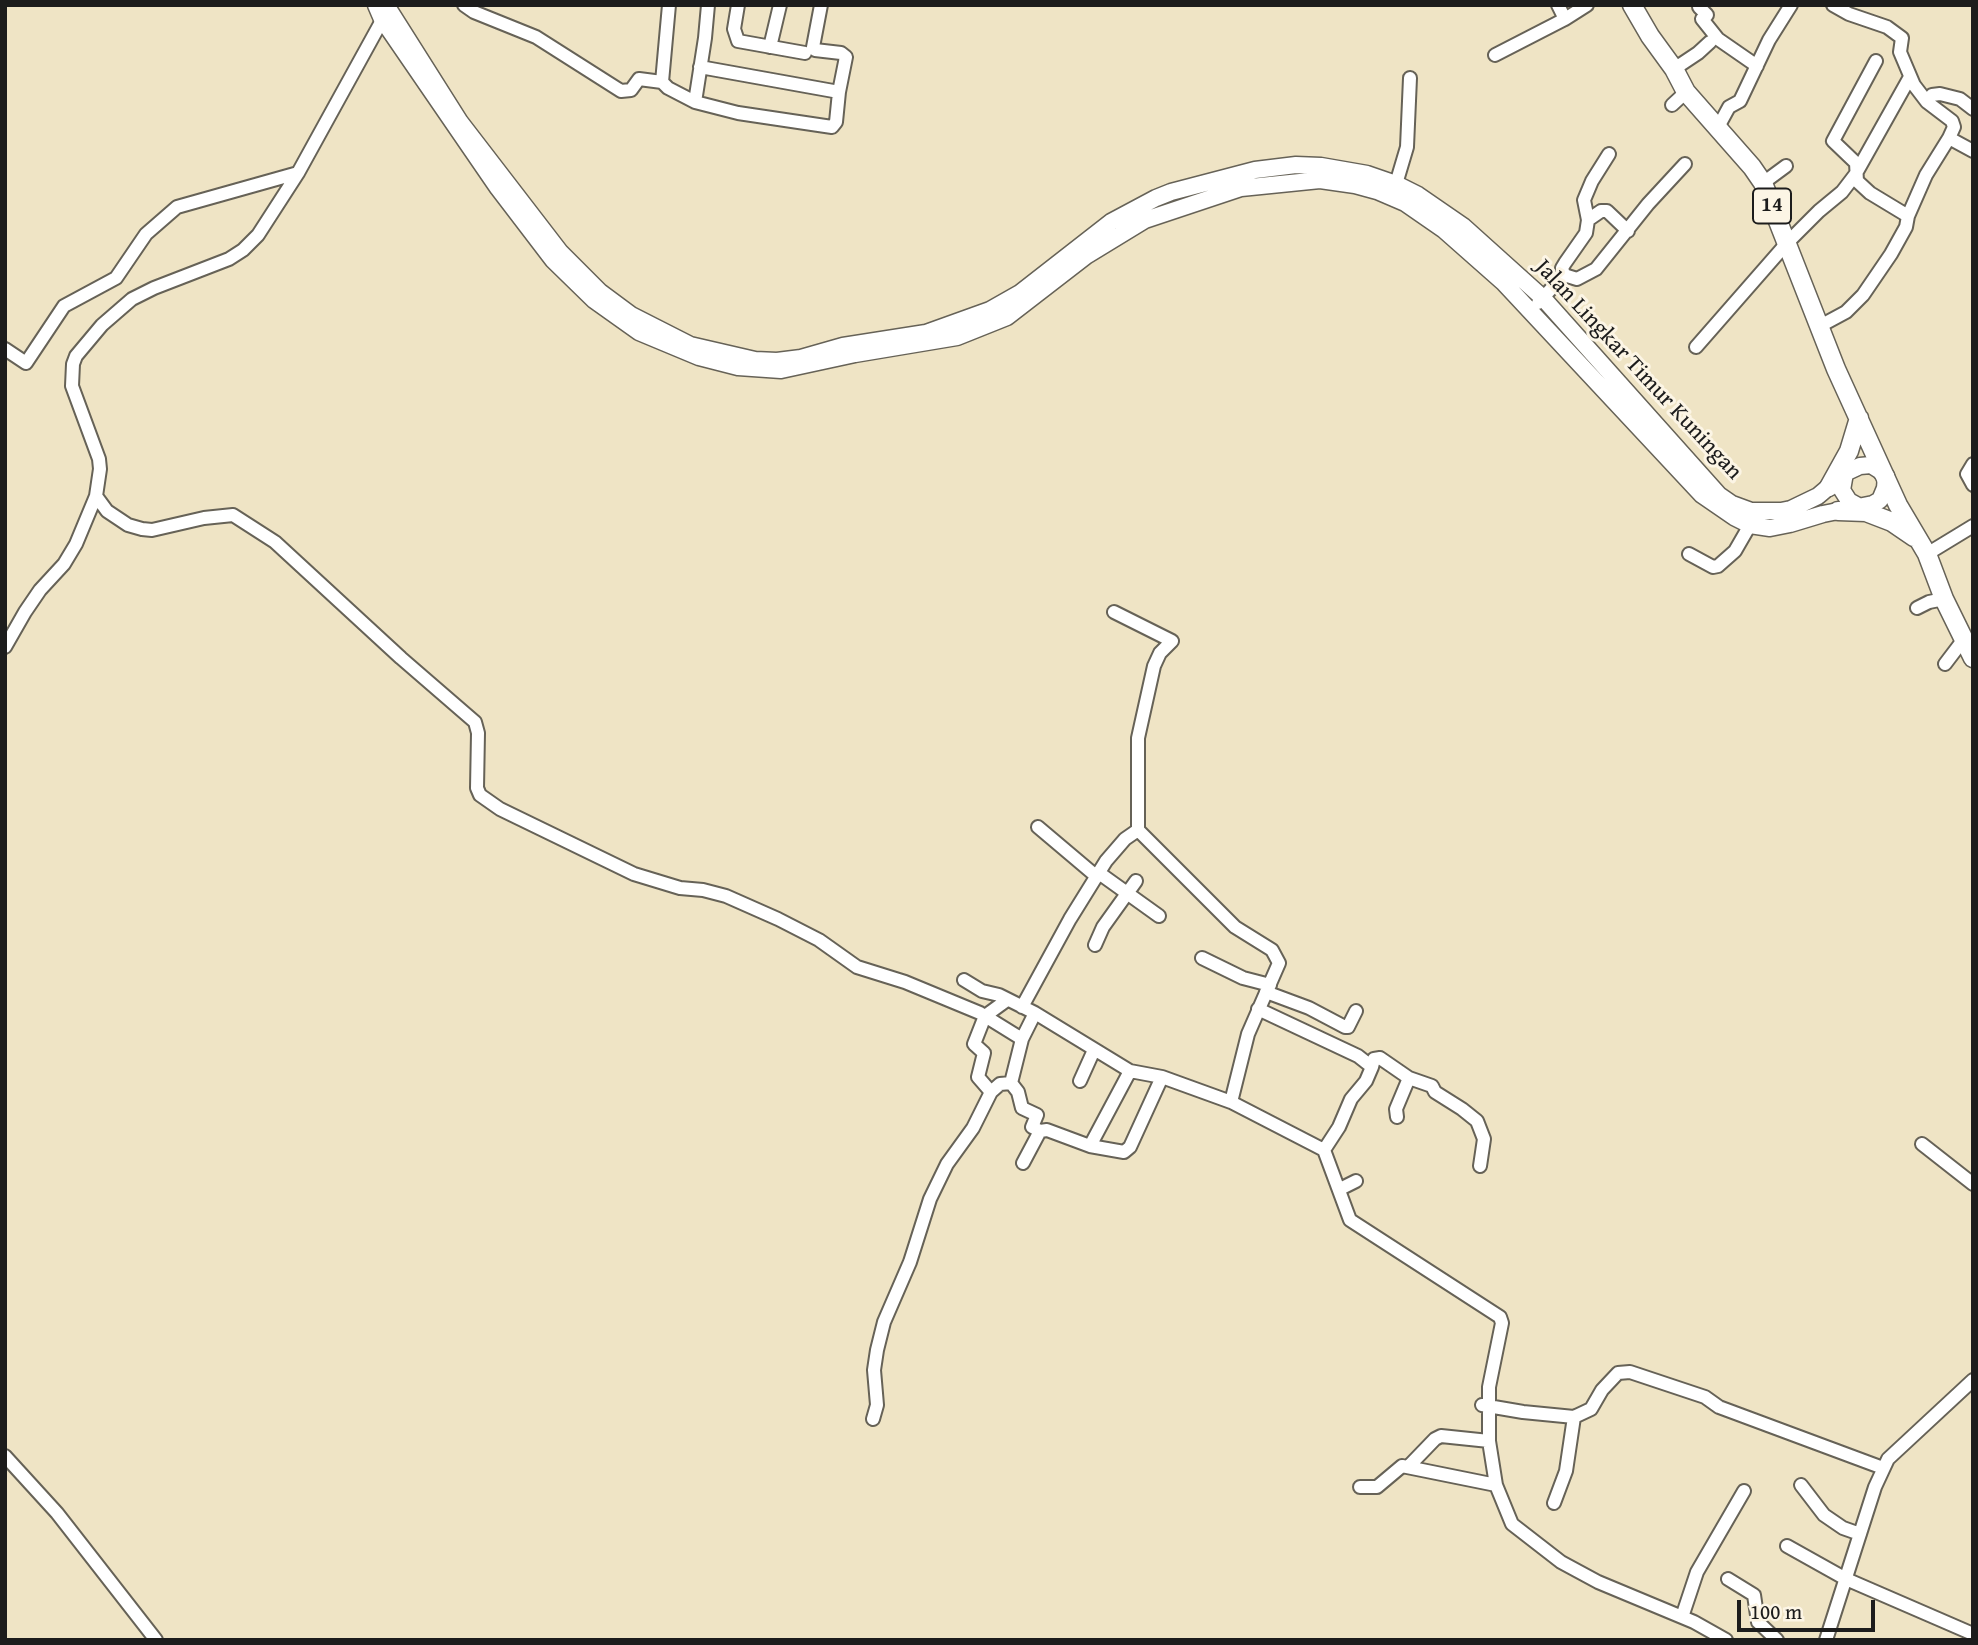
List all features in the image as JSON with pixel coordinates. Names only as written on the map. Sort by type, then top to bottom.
[{"type":"highway","name":"14","points":[[1632,5],[1686,92],[1763,183],[1836,369],[1898,505],[1923,548],[1973,658]]},
{"type":"highway","points":[[1824,492],[1849,451],[1859,418]]},
{"type":"highway","points":[[1831,512],[1866,512],[1892,522],[1923,548]]},
{"type":"main road","name":"Jalan Lingkar Timur Kuningan","points":[[384,9],[460,122],[559,252],[600,292],[631,315],[690,345],[755,360],[777,360],[802,358],[842,346],[926,333],[990,310],[1020,293],[1111,222],[1171,192],[1255,170],[1296,165],[1349,170],[1396,184],[1464,226],[1544,298],[1719,495],[1751,512],[1781,512],[1803,505],[1824,492],[1845,473]]},
{"type":"main road","name":"Jalan Lingkar Timur Kuningan","points":[[384,9],[498,188],[553,260],[594,300],[639,332],[699,357],[738,367],[781,370],[957,337],[1007,317],[1086,256],[1145,219],[1241,188],[1320,180],[1355,184],[1405,203],[1444,230],[1530,310],[1717,508],[1750,525],[1770,528],[1873,504],[1880,500],[1886,476]]},
{"type":"main road","points":[[1858,506],[1849,501],[1842,490],[1845,473],[1860,466],[1871,466],[1886,476]]},
{"type":"main road","points":[[1824,492],[1831,512]]},
{"type":"street","points":[[464,5],[474,12],[536,37],[621,91],[631,90],[639,79],[662,82],[695,102],[738,113],[832,127],[836,122],[846,57],[841,53],[816,50],[813,47],[821,5]]},
{"type":"street","points":[[662,82],[669,5]]},
{"type":"street","points":[[695,102],[708,5]]},
{"type":"street","points":[[738,5],[734,29],[736,38],[805,53]]},
{"type":"street","points":[[770,47],[780,5]]},
{"type":"street","points":[[1558,5],[1565,19]]},
{"type":"street","points":[[1495,55],[1587,5]]},
{"type":"street","points":[[1701,5],[1699,7],[1707,15],[1702,19],[1718,39],[1758,66]]},
{"type":"street","points":[[1717,129],[1730,107],[1740,101],[1769,40],[1791,5]]},
{"type":"street","points":[[1820,326],[1846,312],[1863,295],[1891,254],[1906,227],[1908,216],[1926,176],[1954,127],[1952,121],[1927,102],[1910,77],[1900,52],[1902,38],[1897,33],[1833,5]]},
{"type":"street","points":[[5,647],[32,601],[64,564],[76,544],[96,496],[99,459],[72,386],[76,356],[102,325],[132,299],[210,268],[243,250],[258,235],[298,173],[384,9]]},
{"type":"street","points":[[1674,69],[1699,53],[1710,42]]},
{"type":"street","points":[[1876,61],[1833,141],[1856,163],[1857,181],[1870,193],[1908,216]]},
{"type":"street","points":[[700,67],[839,92]]},
{"type":"street","points":[[1696,347],[1787,243],[1842,192],[1855,175],[1910,77]]},
{"type":"street","points":[[1396,184],[1407,147],[1410,78]]},
{"type":"street","points":[[1672,105],[1686,92]]},
{"type":"street","points":[[1927,102],[1933,95],[1940,94],[1960,99],[1973,109]]},
{"type":"street","points":[[1949,138],[1973,151]]},
{"type":"street","points":[[1564,275],[1562,268],[1586,233],[1588,220],[1584,200],[1592,181],[1609,155]]},
{"type":"street","points":[[1564,275],[1577,279],[1596,269],[1648,204],[1685,164]]},
{"type":"street","points":[[1763,183],[1786,166]]},
{"type":"street","points":[[5,349],[26,363],[64,306],[116,278],[146,233],[177,207],[298,173]]},
{"type":"street","points":[[1588,220],[1601,211],[1607,211],[1628,230]]},
{"type":"street","points":[[1530,310],[1564,275]]},
{"type":"street","points":[[1973,464],[1967,474],[1973,485]]},
{"type":"street","points":[[96,496],[107,511],[128,525],[142,529],[152,530],[233,515],[275,542],[475,722],[478,733],[477,788],[480,795],[500,808],[634,874],[737,901],[819,940],[856,967],[905,982],[985,1016],[1022,1038]]},
{"type":"street","points":[[1689,554],[1713,567],[1717,566],[1735,551],[1750,525]]},
{"type":"street","points":[[1923,548],[1973,526]]},
{"type":"street","points":[[1917,608],[1944,599]]},
{"type":"street","points":[[1114,612],[1172,642],[1160,653],[1154,666],[1138,738],[1138,830],[1235,928],[1272,950],[1279,963],[1248,1034],[1231,1102]]},
{"type":"street","points":[[1945,664],[1964,639]]},
{"type":"street","points":[[1038,827],[1097,874],[1159,916]]},
{"type":"street","points":[[1022,1007],[1097,874],[1125,839],[1138,830]]},
{"type":"street","points":[[1095,945],[1103,928],[1136,881]]},
{"type":"street","points":[[1202,958],[1345,1027],[1348,1027],[1356,1011]]},
{"type":"street","points":[[964,980],[982,991],[999,995],[1035,1013],[1130,1071],[1162,1077],[1231,1102],[1324,1150],[1350,1220],[1500,1317],[1502,1323],[1485,1405],[1496,1485],[1512,1524],[1560,1562],[1616,1591],[1682,1617],[1726,1640]]},
{"type":"street","points":[[991,1092],[978,1076],[984,1053],[974,1044],[985,1016],[1007,1000]]},
{"type":"street","points":[[1258,1009],[1357,1056],[1372,1067]]},
{"type":"street","points":[[1011,1083],[1022,1038],[1035,1013]]},
{"type":"street","points":[[1080,1081],[1094,1050]]},
{"type":"street","points":[[1324,1150],[1339,1127],[1351,1099],[1366,1081],[1374,1059],[1380,1058],[1409,1078],[1432,1086],[1435,1092],[1462,1108],[1477,1121],[1484,1139],[1480,1166]]},
{"type":"street","points":[[1090,1146],[1130,1071]]},
{"type":"street","points":[[1011,1083],[1018,1092],[1022,1108],[1037,1115],[1032,1127],[1090,1146],[1127,1151],[1162,1077]]},
{"type":"street","points":[[1397,1116],[1396,1110],[1409,1078]]},
{"type":"street","points":[[873,1419],[877,1405],[874,1370],[884,1322],[910,1262],[930,1199],[947,1164],[973,1128],[991,1092],[1000,1084],[1011,1083]]},
{"type":"street","points":[[1023,1163],[1040,1131]]},
{"type":"street","points":[[1922,1144],[1973,1184]]},
{"type":"street","points":[[1340,1189],[1356,1181]]},
{"type":"street","points":[[1485,1405],[1573,1417],[1591,1409],[1602,1390],[1618,1374],[1630,1372],[1704,1397],[1719,1407],[1883,1468]]},
{"type":"street","points":[[1826,1640],[1883,1468],[1898,1448],[1973,1380]]},
{"type":"street","points":[[1554,1503],[1566,1472],[1573,1417]]},
{"type":"street","points":[[1408,1467],[1441,1436],[1489,1440]]},
{"type":"street","points":[[5,1456],[57,1513],[156,1640]]},
{"type":"street","points":[[1360,1487],[1377,1487],[1400,1467],[1496,1485]]},
{"type":"street","points":[[1801,1485],[1824,1515],[1843,1528],[1860,1534]]},
{"type":"street","points":[[1682,1617],[1697,1572],[1744,1491]]},
{"type":"street","points":[[1787,1546],[1846,1578],[1973,1634]]},
{"type":"street","points":[[1728,1579],[1754,1595],[1758,1622],[1777,1640]]}]
